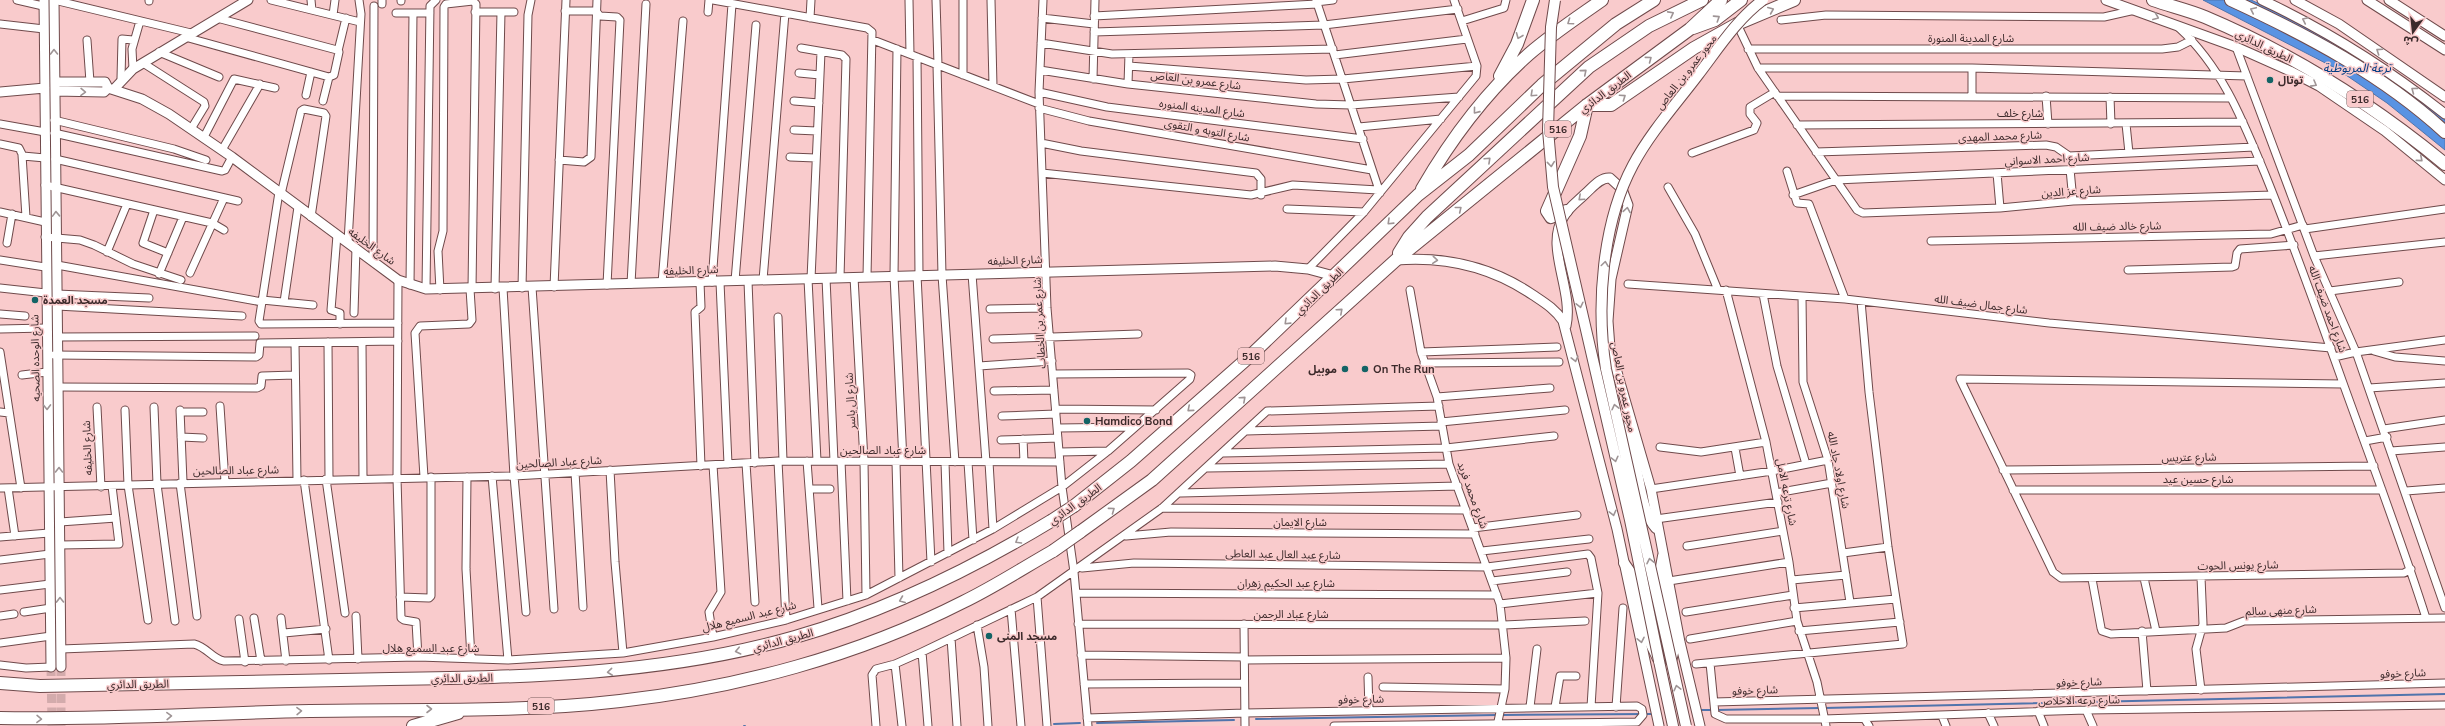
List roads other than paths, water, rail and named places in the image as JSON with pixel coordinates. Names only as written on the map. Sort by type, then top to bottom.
[{"type":"highway","points":[[1492,91],[1517,44],[1533,0]]},
{"type":"highway","name":"الطريق الدائري","points":[[1418,195],[1446,148],[1492,91],[1543,42],[1602,0]]},
{"type":"highway","name":"الطريق الدائري","points":[[0,684],[40,686],[535,676],[613,671],[673,664],[792,638],[879,609],[962,572],[1051,521],[1074,506],[1131,461],[1249,357],[1418,195],[1454,168],[1542,85],[1616,24],[1654,0]]},
{"type":"highway","name":"الطريق الدائري","points":[[1396,260],[1409,237],[1427,217],[1572,82],[1625,41],[1702,0]]},
{"type":"highway","name":"الطريق الدائري","points":[[0,718],[75,719],[263,712],[469,709],[633,699],[684,692],[749,679],[813,662],[876,639],[962,603],[1053,551],[1152,480],[1396,260],[1587,105],[1690,29],[1721,0]]},
{"type":"highway","points":[[1690,29],[1709,23],[1741,0]]},
{"type":"highway","points":[[1566,211],[1552,217],[1547,211],[1580,136],[1587,105],[1611,104],[1694,48],[1737,24],[1794,0]]},
{"type":"highway","name":"الطريق الدائري","points":[[2153,0],[2204,17],[2324,76],[2376,110],[2445,164]]},
{"type":"highway","points":[[2174,0],[2198,12],[2204,17]]},
{"type":"highway","name":"516","points":[[2231,0],[2312,39],[2350,62],[2445,132]]},
{"type":"highway","points":[[413,726],[469,709]]},
{"type":"main road","name":"شارع الوحده الصحيه","points":[[54,0],[54,128],[58,265],[57,306],[61,666]]},
{"type":"main road","points":[[55,87],[104,92],[111,88],[133,69],[248,0]]},
{"type":"main road","points":[[1555,0],[1551,26],[1548,130],[1553,187],[1660,661],[1673,726]]},
{"type":"main road","name":"محور عمرو بن العاص","points":[[1686,726],[1603,349],[1601,302],[1607,252],[1621,192],[1632,166],[1647,142],[1733,30],[1750,10],[1763,0]]},
{"type":"main road","points":[[2106,0],[2137,9],[2272,61],[2319,86],[2385,131],[2445,180]]},
{"type":"main road","points":[[2262,0],[2311,23],[2358,51],[2445,114]]},
{"type":"main road","points":[[2294,0],[2339,24],[2445,97]]},
{"type":"main road","points":[[2367,0],[2445,50]]},
{"type":"main road","points":[[2389,0],[2445,36]]},
{"type":"main road","name":"شارع الوحده الصحيه","points":[[44,3],[45,237],[51,667]]},
{"type":"main road","name":"شارع الخليفه","points":[[55,87],[90,82],[105,82],[111,88],[152,103],[232,157],[398,280],[426,289],[522,288],[1047,271],[1275,266],[1308,269],[1334,276]]},
{"type":"main road","points":[[0,92],[45,88]]},
{"type":"main road","points":[[45,131],[54,128]]},
{"type":"main road","points":[[1659,726],[1624,563],[1566,326],[1568,298],[1556,238],[1560,221],[1566,211],[1605,178],[1612,179],[1622,189],[1627,199],[1628,210],[1611,279],[1609,336],[1614,366],[1651,489],[1656,523],[1669,581],[1680,642],[1700,726]]},
{"type":"main road","points":[[1396,260],[1439,260],[1481,269],[1521,287],[1556,311],[1566,326]]},
{"type":"main road","points":[[47,376],[58,383]]},
{"type":"main road","points":[[1618,422],[1629,441],[1649,516],[1656,523]]},
{"type":"main road","points":[[1663,556],[1661,567],[1674,648],[1671,661]]},
{"type":"main road","points":[[1624,563],[1633,581],[1651,646],[1660,661]]},
{"type":"main road","points":[[51,613],[60,617]]},
{"type":"street","points":[[17,0],[44,3]]},
{"type":"street","points":[[54,0],[140,21],[329,77],[334,75],[338,50],[346,18]]},
{"type":"street","points":[[271,0],[360,22]]},
{"type":"street","points":[[311,0],[312,10]]},
{"type":"street","points":[[333,15],[336,0]]},
{"type":"street","points":[[348,242],[360,22],[359,0]]},
{"type":"street","points":[[426,289],[430,5],[436,0]]},
{"type":"street","points":[[522,288],[528,15],[531,0]]},
{"type":"street","points":[[554,287],[566,0]]},
{"type":"street","points":[[559,160],[584,162],[591,157],[597,0]]},
{"type":"street","points":[[708,12],[709,0]]},
{"type":"street","points":[[713,0],[867,28],[872,32],[867,277]]},
{"type":"street","points":[[810,18],[811,0]]},
{"type":"street","points":[[909,0],[910,54]]},
{"type":"street","points":[[936,0],[942,275],[954,462]]},
{"type":"street","points":[[963,0],[963,75]]},
{"type":"street","points":[[991,0],[993,86]]},
{"type":"street","name":"شارع عمر بن الخطاب","points":[[1043,0],[1039,106],[1047,271],[1047,308],[1062,488],[1071,548],[1077,570],[1076,593],[1078,624],[1088,726]]},
{"type":"street","points":[[1093,79],[1095,0]]},
{"type":"street","points":[[1094,16],[1333,0]]},
{"type":"street","points":[[1308,269],[1364,212],[1476,76],[1477,66],[1454,0]]},
{"type":"street","points":[[1462,22],[1504,8],[1506,0]]},
{"type":"street","points":[[400,597],[429,598],[432,595],[427,477],[415,332],[420,326],[469,324],[472,320],[471,289],[476,4],[463,1],[446,4],[444,8],[443,231],[438,251],[440,290]]},
{"type":"street","points":[[1316,2],[1363,139],[1379,192]]},
{"type":"street","points":[[631,284],[646,4]]},
{"type":"street","points":[[728,464],[716,282],[732,4]]},
{"type":"street","points":[[373,261],[374,6]]},
{"type":"street","points":[[1094,32],[1324,25],[1458,9]]},
{"type":"street","points":[[1781,20],[1826,15],[2104,17],[2137,9]]},
{"type":"street","points":[[565,11],[596,11]]},
{"type":"street","points":[[596,11],[600,16],[617,17],[620,20],[607,285]]},
{"type":"street","points":[[475,12],[514,12]]},
{"type":"street","points":[[501,12],[499,288],[526,612]]},
{"type":"street","points":[[396,13],[430,13]]},
{"type":"street","points":[[410,285],[413,13]]},
{"type":"street","points":[[763,280],[785,13]]},
{"type":"street","points":[[217,18],[338,50]]},
{"type":"street","points":[[1042,18],[1094,24]]},
{"type":"street","points":[[133,69],[133,40],[140,21]]},
{"type":"street","points":[[662,283],[683,21]]},
{"type":"street","points":[[0,24],[44,29]]},
{"type":"street","points":[[1737,24],[1758,68],[1836,180]]},
{"type":"street","points":[[735,281],[756,25]]},
{"type":"street","name":"شارع احمد ضيف الله","points":[[2177,25],[2192,40],[2219,75],[2243,122],[2289,230],[2343,384],[2366,441],[2411,570],[2426,618]]},
{"type":"street","points":[[122,78],[122,38],[133,40]]},
{"type":"street","points":[[1041,43],[1094,53],[1129,54],[1334,52],[1468,39]]},
{"type":"street","points":[[87,40],[90,82]]},
{"type":"street","name":"شارع التوبه و التقوى","points":[[873,40],[993,86],[1039,106],[1089,120],[1372,170]]},
{"type":"street","name":"شارع المدينة المنورة","points":[[1748,49],[2162,49],[2178,47],[2192,40]]},
{"type":"street","name":"شارع احمد ضيف الله","points":[[2236,47],[2314,256],[2356,352],[2406,490],[2445,608]]},
{"type":"street","points":[[801,48],[842,55],[846,60],[840,278]]},
{"type":"street","points":[[896,49],[894,276],[899,462],[899,578]]},
{"type":"street","points":[[160,52],[219,77]]},
{"type":"street","points":[[817,461],[810,279],[821,52]]},
{"type":"street","points":[[1128,84],[1129,54]]},
{"type":"street","points":[[918,57],[918,275],[931,562]]},
{"type":"street","points":[[143,63],[205,103],[191,129]]},
{"type":"street","points":[[1129,66],[1299,79],[1343,79],[1477,66]]},
{"type":"street","points":[[1758,68],[1972,68],[2247,76]]},
{"type":"street","points":[[1972,68],[1972,97]]},
{"type":"street","name":"شارع عمرو بن العاص","points":[[1040,70],[1128,84],[1278,102],[1351,104],[1459,97]]},
{"type":"street","points":[[306,95],[311,72]]},
{"type":"street","points":[[799,73],[820,75]]},
{"type":"street","points":[[323,101],[329,77]]},
{"type":"street","points":[[204,137],[234,80],[238,78],[274,88]]},
{"type":"street","points":[[222,150],[260,84]]},
{"type":"street","name":"شارع المدينه المنوره","points":[[1039,92],[1107,107],[1363,139]]},
{"type":"street","points":[[1692,153],[1754,130],[1757,123],[1750,114],[1750,107],[1776,94],[1972,97],[2046,96],[2231,98]]},
{"type":"street","points":[[2046,96],[2048,124]]},
{"type":"street","points":[[2110,97],[2111,124]]},
{"type":"street","points":[[794,101],[819,103]]},
{"type":"street","points":[[311,217],[326,116],[323,112],[304,109],[301,110],[280,193],[259,321],[264,326],[398,323]]},
{"type":"street","points":[[1359,127],[1441,119]]},
{"type":"street","name":"شارع خلف","points":[[1797,125],[2126,124],[2243,122]]},
{"type":"street","points":[[0,124],[45,131]]},
{"type":"street","points":[[2126,124],[2129,153]]},
{"type":"street","points":[[54,128],[222,171],[225,170],[232,157]]},
{"type":"street","points":[[54,128],[174,149],[206,160]]},
{"type":"street","points":[[794,130],[817,131]]},
{"type":"street","points":[[1041,143],[1081,151],[1256,173],[1261,179],[1261,195]]},
{"type":"street","points":[[0,144],[19,148],[22,156],[26,217]]},
{"type":"street","name":"شارع محمد المهدى","points":[[1816,152],[2046,145],[2056,147],[2064,154],[2069,156],[2254,147]]},
{"type":"street","points":[[22,156],[45,158]]},
{"type":"street","points":[[790,157],[816,158]]},
{"type":"street","points":[[55,159],[238,201]]},
{"type":"street","name":"شارع احمد الاسواني","points":[[1794,195],[1836,180],[2260,162]]},
{"type":"street","points":[[2070,169],[2073,200]]},
{"type":"street","points":[[1787,171],[1797,204],[1809,204],[1845,299]]},
{"type":"street","points":[[1997,173],[2000,208]]},
{"type":"street","points":[[1042,174],[1261,195],[1274,189],[1293,185],[1379,192]]},
{"type":"street","name":"شارع عز الدين","points":[[1836,180],[1857,210],[1870,213],[2000,208],[2073,200],[2273,195]]},
{"type":"street","points":[[45,185],[212,223],[224,230]]},
{"type":"street","name":"شارع ترعه الامل","points":[[1668,187],[1695,234],[1722,290],[1766,442],[1789,562],[1794,608],[1799,631],[1822,700],[1825,722]]},
{"type":"street","points":[[190,273],[224,198]]},
{"type":"street","points":[[107,252],[127,204]]},
{"type":"street","points":[[284,302],[298,207]]},
{"type":"street","points":[[1287,209],[1364,212]]},
{"type":"street","name":"شارع خالد ضيف الله","points":[[1931,241],[2271,234],[2304,227],[2445,209]]},
{"type":"street","points":[[154,210],[143,243],[168,253]]},
{"type":"street","points":[[0,212],[45,222]]},
{"type":"street","points":[[7,243],[12,214]]},
{"type":"street","points":[[159,274],[183,217]]},
{"type":"street","points":[[338,235],[331,310],[340,313],[340,324]]},
{"type":"street","points":[[45,237],[80,240],[159,274],[182,280]]},
{"type":"street","points":[[2314,256],[2445,242]]},
{"type":"street","points":[[2128,270],[2232,267],[2235,266],[2237,251],[2240,249],[2294,245]]},
{"type":"street","points":[[354,313],[356,248]]},
{"type":"street","points":[[0,260],[46,267]]},
{"type":"street","points":[[58,265],[262,301],[312,305]]},
{"type":"street","points":[[972,274],[993,529]]},
{"type":"street","name":"شارع ال ياسر","points":[[854,277],[864,462],[866,595]]},
{"type":"street","points":[[826,278],[847,601]]},
{"type":"street","points":[[398,280],[397,478],[401,619],[416,622],[418,657]]},
{"type":"street","points":[[748,281],[756,463]]},
{"type":"street","points":[[700,282],[701,306],[695,312],[701,466]]},
{"type":"street","points":[[2330,291],[2399,282]]},
{"type":"street","name":"شارع جمال ضيف الله","points":[[1628,284],[1845,299],[2049,323],[2331,348]]},
{"type":"street","points":[[532,287],[546,474],[554,609]]},
{"type":"street","points":[[0,288],[46,293]]},
{"type":"street","name":"شارع محمد فريد","points":[[1410,290],[1424,364],[1437,397],[1449,464],[1500,604],[1504,625],[1506,658],[1504,689],[1498,725]]},
{"type":"street","points":[[57,294],[149,298]]},
{"type":"street","points":[[1763,294],[1777,366],[1806,464]]},
{"type":"street","name":"شارع اولاد جاد الله","points":[[1802,296],[1803,382],[1821,432],[1828,460],[1844,553],[1850,602]]},
{"type":"street","points":[[1696,664],[1900,645],[1903,641],[1888,547],[1865,362],[1861,301]]},
{"type":"street","points":[[57,306],[242,316]]},
{"type":"street","points":[[990,309],[1047,308]]},
{"type":"street","points":[[0,314],[25,316]]},
{"type":"street","points":[[778,317],[780,461],[786,620]]},
{"type":"street","points":[[0,329],[46,328]]},
{"type":"street","points":[[993,339],[1138,334]]},
{"type":"street","points":[[58,337],[255,336]]},
{"type":"street","points":[[2334,357],[2356,352],[2445,340]]},
{"type":"street","points":[[47,355],[256,357],[259,354],[258,345],[398,341]]},
{"type":"street","points":[[328,342],[328,479],[345,613]]},
{"type":"street","points":[[362,342],[363,479]]},
{"type":"street","points":[[295,343],[295,375],[301,480],[326,629],[328,660]]},
{"type":"street","points":[[1421,352],[1556,346]]},
{"type":"street","points":[[2372,350],[2395,357],[2445,361]]},
{"type":"street","points":[[0,352],[21,488]]},
{"type":"street","points":[[979,366],[1052,361]]},
{"type":"street","points":[[1424,364],[1559,362]]},
{"type":"street","name":"شارع عبد السميع هلال","points":[[61,649],[194,644],[205,648],[214,657],[224,661],[245,662],[418,657],[508,660],[623,653],[713,637],[786,620],[818,608],[866,595],[974,540],[1062,488],[1108,451],[1191,378],[1188,372],[1053,374]]},
{"type":"street","points":[[22,375],[47,376]]},
{"type":"street","points":[[58,383],[257,388],[261,386],[262,376],[295,375]]},
{"type":"street","points":[[2013,490],[1960,379],[2343,384]]},
{"type":"street","points":[[2369,388],[2445,383]]},
{"type":"street","points":[[1437,397],[1550,388]]},
{"type":"street","points":[[994,391],[1054,390]]},
{"type":"street","points":[[154,406],[157,484],[175,621]]},
{"type":"street","points":[[220,406],[225,482]]},
{"type":"street","points":[[876,726],[872,675],[876,669],[895,664],[922,652],[1037,597],[1125,536],[1162,508],[1267,411],[1438,406]]},
{"type":"street","name":"شارع الخليفه","points":[[98,407],[101,487]]},
{"type":"street","points":[[125,410],[128,485],[148,620]]},
{"type":"street","points":[[1002,416],[1056,411],[1156,410]]},
{"type":"street","points":[[1246,431],[1442,424],[1565,410]]},
{"type":"street","points":[[197,616],[182,483],[180,411],[203,412]]},
{"type":"street","points":[[0,412],[9,412]]},
{"type":"street","points":[[2384,429],[2445,420]]},
{"type":"street","points":[[1058,428],[1135,427]]},
{"type":"street","points":[[1222,453],[1446,448],[1554,436]]},
{"type":"street","points":[[181,437],[203,438]]},
{"type":"street","points":[[1001,440],[1058,438]]},
{"type":"street","points":[[2366,441],[2387,438]]},
{"type":"street","points":[[1023,440],[1024,462]]},
{"type":"street","points":[[1660,447],[1690,452],[1735,448],[1766,442]]},
{"type":"street","points":[[2391,451],[2445,447]]},
{"type":"street","points":[[1735,448],[1740,476]]},
{"type":"street","points":[[1060,452],[1108,451]]},
{"type":"street","points":[[1651,489],[1772,472],[1828,460]]},
{"type":"street","name":"شارع عباد الصالحين","points":[[0,488],[101,487],[328,479],[514,476],[780,461],[1060,462]]},
{"type":"street","points":[[808,461],[818,608]]},
{"type":"street","points":[[945,462],[948,553]]},
{"type":"street","points":[[968,462],[974,540]]},
{"type":"street","points":[[746,463],[755,602]]},
{"type":"street","points":[[1207,468],[1449,464]]},
{"type":"street","points":[[713,465],[721,592],[709,612],[713,637]]},
{"type":"street","name":"شارع عتريس","points":[[2003,470],[2374,466]]},
{"type":"street","points":[[610,470],[615,562],[623,653]]},
{"type":"street","points":[[575,472],[583,607]]},
{"type":"street","points":[[492,476],[508,660]]},
{"type":"street","points":[[467,477],[466,569],[471,658]]},
{"type":"street","points":[[1776,493],[1832,483]]},
{"type":"street","points":[[60,545],[117,545],[119,543],[112,486]]},
{"type":"street","points":[[1180,493],[1458,486]]},
{"type":"street","points":[[8,488],[15,536]]},
{"type":"street","points":[[810,489],[830,488]]},
{"type":"street","points":[[2406,490],[2445,488]]},
{"type":"street","name":"شارع حسين عيد","points":[[2013,490],[2382,490]]},
{"type":"street","name":"شارع يونس الحوت","points":[[2013,490],[2054,572],[2057,576],[2064,579],[2404,573],[2411,570]]},
{"type":"street","points":[[1656,523],[1778,502]]},
{"type":"street","points":[[1162,508],[1466,510]]},
{"type":"street","name":"شارع الايمان","points":[[1125,536],[1171,532],[1474,531],[1577,515]]},
{"type":"street","points":[[60,522],[116,518]]},
{"type":"street","points":[[1687,546],[1783,531]]},
{"type":"street","points":[[0,538],[49,533]]},
{"type":"street","points":[[1482,552],[1589,538]]},
{"type":"street","points":[[1844,553],[1888,547]]},
{"type":"street","points":[[0,560],[50,554]]},
{"type":"street","name":"شارع عبد العال عبد العاطى","points":[[1077,570],[1134,563],[1487,567],[1586,554],[1591,558],[1598,593]]},
{"type":"street","points":[[1669,581],[1789,562]]},
{"type":"street","points":[[1492,581],[1567,572]]},
{"type":"street","points":[[1792,580],[1846,575]]},
{"type":"street","points":[[2201,577],[2202,630],[2196,642],[2201,690]]},
{"type":"street","points":[[2144,578],[2156,631]]},
{"type":"street","name":"شارع منهى سالم","points":[[2092,579],[2102,631],[2110,634],[2142,631],[2226,628],[2244,621],[2445,618]]},
{"type":"street","points":[[0,590],[50,584]]},
{"type":"street","name":"شارع عبد الحكيم زهران","points":[[1076,593],[1497,594]]},
{"type":"street","points":[[1500,604],[1598,593],[1590,707]]},
{"type":"street","points":[[1686,612],[1793,596]]},
{"type":"street","points":[[1037,597],[1047,726]]},
{"type":"street","points":[[1794,608],[1896,599]]},
{"type":"street","points":[[1616,707],[1623,608]]},
{"type":"street","points":[[1011,609],[1021,726]]},
{"type":"street","points":[[24,612],[51,613]]},
{"type":"street","points":[[0,616],[14,614]]},
{"type":"street","points":[[356,616],[358,659]]},
{"type":"street","points":[[254,618],[261,661]]},
{"type":"street","points":[[281,618],[284,633],[286,661]]},
{"type":"street","points":[[239,619],[245,662]]},
{"type":"street","name":"شارع عباد الرحمن","points":[[1078,624],[1504,625],[1585,621]]},
{"type":"street","points":[[1690,639],[1797,621]]},
{"type":"street","points":[[1799,631],[1900,622]]},
{"type":"street","points":[[1244,624],[1245,726]]},
{"type":"street","points":[[977,625],[984,667],[988,726]]},
{"type":"street","points":[[284,633],[326,629]]},
{"type":"street","points":[[2142,631],[2147,691]]},
{"type":"street","points":[[0,643],[51,636]]},
{"type":"street","points":[[952,638],[957,726]]},
{"type":"street","points":[[1530,707],[1537,649]]},
{"type":"street","points":[[922,652],[928,726]]},
{"type":"street","points":[[1081,655],[1244,658],[1506,658]]},
{"type":"street","points":[[1710,663],[1714,702]]},
{"type":"street","points":[[895,664],[902,726]]},
{"type":"street","points":[[0,665],[26,668],[51,667]]},
{"type":"street","points":[[1555,707],[1560,676],[1576,676]]},
{"type":"street","points":[[1368,677],[1369,710]]},
{"type":"street","points":[[1084,684],[1244,683]]},
{"type":"street","name":"شارع خوفو","points":[[1714,702],[2445,683]]},
{"type":"street","points":[[1383,687],[1504,689]]},
{"type":"street","name":"شارع ترعه الاخلاص","points":[[1714,702],[1715,714],[1726,719],[1766,718],[1825,722],[1864,718],[2038,711],[2445,705]]},
{"type":"street","name":"شارع خوفو","points":[[1087,718],[1530,707],[1637,706],[1643,712],[1642,718],[1637,722],[1561,724]]},
{"type":"street","points":[[2086,710],[2093,726]]},
{"type":"street","points":[[2038,711],[2044,726]]},
{"type":"street","points":[[1988,713],[1994,726]]},
{"type":"street","points":[[1942,716],[1946,726]]},
{"type":"street","points":[[1766,718],[1768,726]]},
{"type":"street","points":[[1864,718],[1869,726]]},
{"type":"street","points":[[1334,726],[1561,724]]},
{"type":"water","name":"ترعة المريوطية","points":[[2203,0],[2251,0],[2321,32],[2364,55],[2445,118],[2445,150],[2387,103],[2337,69]]},
{"type":"waterway","points":[[1824,708],[2445,694]]},
{"type":"waterway","points":[[1716,710],[1820,708]]},
{"type":"waterway","points":[[1701,710],[1712,710]]},
{"type":"waterway","points":[[1502,715],[1651,714]]},
{"type":"waterway","points":[[1256,719],[1497,715]]},
{"type":"waterway","points":[[1097,723],[1234,720]]},
{"type":"waterway","points":[[1054,724],[1080,723]]},
{"type":"tunnel","points":[[51,667],[52,726]]},
{"type":"tunnel","points":[[61,667],[61,726]]},
{"type":"place","name":"توتال","points":[[2270,80]]},
{"type":"place","name":"مسجد العمدة","points":[[35,300]]},
{"type":"place","name":"موبيل","points":[[1345,369]]},
{"type":"place","name":"On The Run","points":[[1365,369]]},
{"type":"place","name":"Hamdico Bond","points":[[1087,421]]},
{"type":"place","name":"مسجد المنى","points":[[989,636]]}]
